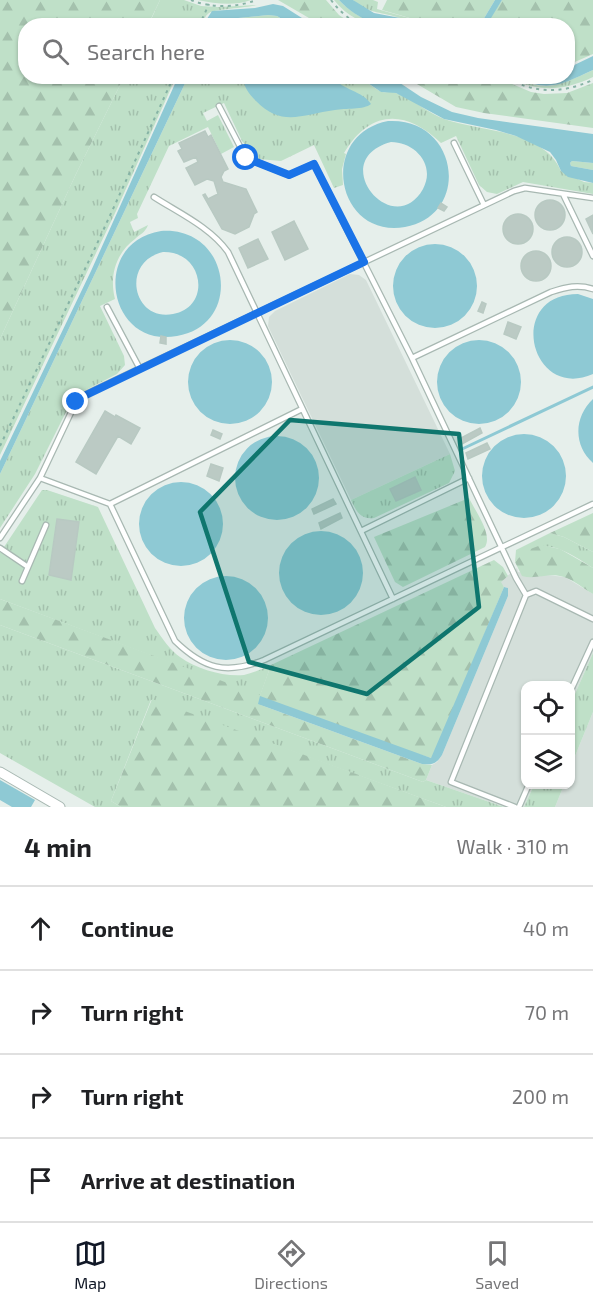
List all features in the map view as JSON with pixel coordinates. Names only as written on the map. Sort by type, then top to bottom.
[{"type":"street","points":[[0,772],[60,807]]},
{"type":"lane","points":[[219,106],[246,158],[289,175],[314,164],[412,358],[501,548],[526,595]]},
{"type":"lane","points":[[454,143],[484,205]]},
{"type":"lane","points":[[0,538],[40,478],[76,402],[84,396],[484,205],[525,188],[593,198]]},
{"type":"lane","points":[[563,193],[593,256]]},
{"type":"lane","points":[[154,197],[219,240],[228,252],[393,599]]},
{"type":"lane","points":[[412,358],[551,292],[568,286],[584,286],[593,289]]},
{"type":"lane","points":[[107,307],[140,369]]},
{"type":"lane","points":[[110,504],[302,409]]},
{"type":"lane","points":[[40,478],[110,504],[175,640],[188,654],[204,663],[232,669],[248,667],[593,504]]},
{"type":"lane","points":[[361,531],[469,478]]},
{"type":"lane","points":[[22,581],[46,525]]},
{"type":"lane","points":[[0,548],[28,567]]},
{"type":"lane","points":[[526,789],[517,807],[451,782],[526,595],[536,591],[593,619]]},
{"type":"lane","points":[[575,681],[593,642]]},
{"type":"path","points":[[191,0],[229,6],[247,4],[256,0]]},
{"type":"path","points":[[331,0],[340,12],[350,18]]},
{"type":"path","points":[[203,18],[209,4]]},
{"type":"path","points":[[519,84],[533,90],[558,91],[573,89],[593,80]]},
{"type":"path","points":[[0,446],[170,84]]},
{"type":"highlighted area","points":[[290,420],[459,434],[479,607],[367,694],[249,662],[200,512]]},
{"type":"shaded area","points":[[350,274],[359,275],[366,280],[450,454],[351,500],[268,326],[269,317],[275,311]]},
{"type":"shaded area","points":[[517,568],[518,572],[565,577],[593,594],[593,653],[575,694],[575,681],[521,681],[521,789],[532,789],[524,807],[504,807],[426,780],[432,765],[442,755],[508,596],[508,588],[500,582]]},
{"type":"shaded area","points":[[593,712],[593,807],[555,807],[562,789],[575,789],[575,756]]},
{"type":"green space","points":[[0,0],[160,0],[151,18],[18,18],[18,84],[121,84],[76,174],[0,339]]},
{"type":"green space","points":[[160,0],[184,0],[201,6],[218,7],[257,5],[212,12],[205,18],[152,18]]},
{"type":"green space","points":[[198,0],[251,0],[225,4]]},
{"type":"green space","points":[[278,0],[326,0],[344,18],[309,18]]},
{"type":"green space","points":[[334,0],[339,0],[363,18],[356,18],[344,11]]},
{"type":"green space","points":[[353,0],[373,0],[378,2],[377,9],[409,18],[374,12]]},
{"type":"green space","points":[[387,0],[495,0],[484,18],[410,18],[382,10]]},
{"type":"green space","points":[[502,0],[593,0],[593,54],[575,62],[575,18],[490,18]]},
{"type":"green space","points":[[268,15],[280,18],[238,18]]},
{"type":"green space","points":[[593,70],[593,77],[575,84],[575,78]]},
{"type":"green space","points":[[593,83],[593,128],[456,107],[417,84],[512,84],[531,92],[544,94],[567,93]]},
{"type":"green space","points":[[121,84],[173,84],[116,211],[0,455],[0,339],[76,174]]},
{"type":"green space","points":[[185,84],[369,84],[382,92],[402,95],[444,119],[510,134],[526,140],[540,147],[552,157],[561,171],[584,182],[593,183],[593,194],[523,182],[497,194],[487,192],[479,185],[456,136],[441,143],[415,124],[389,119],[365,128],[354,139],[344,153],[346,154],[342,169],[343,185],[334,188],[314,145],[281,161],[258,159],[242,141],[224,103],[203,113],[207,121],[218,115],[234,147],[221,154],[208,127],[169,146],[137,214],[138,218],[130,222],[134,232],[148,225],[144,232],[128,245],[119,258],[113,282],[115,299],[100,306],[124,356],[125,365],[117,374],[74,396],[35,474],[0,528],[0,474]]},
{"type":"green space","points":[[525,84],[546,86],[574,84],[560,88],[539,88]]},
{"type":"green space","points":[[572,161],[593,163],[593,170],[571,166]]},
{"type":"green space","points":[[450,454],[455,471],[449,483],[374,518],[362,516],[355,508],[351,500]]},
{"type":"green space","points":[[42,490],[98,507],[155,628],[180,657],[202,668],[228,675],[244,675],[271,665],[260,696],[0,599],[0,553]]},
{"type":"green space","points":[[469,498],[485,529],[487,542],[485,547],[403,587],[395,582],[374,537]]},
{"type":"green space","points":[[593,513],[593,552],[564,537],[550,533]]},
{"type":"green space","points":[[550,533],[564,537],[593,552],[593,568],[573,555],[554,547],[544,546],[525,553],[515,562],[516,550]]},
{"type":"green space","points":[[541,545],[560,549],[593,568],[593,594],[564,577],[522,576],[515,562],[525,551]]},
{"type":"green space","points":[[494,560],[503,567],[508,576],[501,582],[504,587],[433,757],[258,704],[422,764],[432,765],[423,782],[0,625],[0,599],[260,695],[271,665]]},
{"type":"green space","points":[[0,625],[423,782],[426,780],[504,807],[446,807],[151,700],[111,801],[121,807],[95,807],[0,753]]},
{"type":"green space","points":[[593,653],[593,712],[575,756],[575,735],[575,694]]},
{"type":"green space","points":[[152,699],[446,807],[121,807],[111,801]]},
{"type":"green space","points":[[532,789],[562,789],[555,807],[524,807]]},
{"type":"water","points":[[339,0],[353,0],[374,13],[400,18],[363,18]]},
{"type":"water","points":[[495,0],[502,0],[491,18],[484,18]]},
{"type":"water","points":[[273,4],[283,6],[302,18],[280,18],[268,15],[208,18],[212,11],[255,8]]},
{"type":"water","points":[[593,56],[593,70],[575,77],[575,65]]},
{"type":"water","points":[[175,84],[185,84],[0,474],[0,461],[91,271]]},
{"type":"water","points":[[244,84],[341,84],[363,96],[371,104],[359,108],[284,117],[266,109]]},
{"type":"water","points":[[369,84],[402,84],[421,97],[452,112],[478,118],[593,134],[593,163],[572,161],[570,163],[571,166],[593,170],[593,183],[568,177],[561,171],[550,152],[516,136],[444,119],[396,93],[381,92]]},
{"type":"water","points":[[535,84],[559,84],[547,86]]},
{"type":"water","points":[[388,121],[412,124],[430,134],[442,150],[448,168],[448,187],[441,205],[426,219],[405,227],[382,226],[363,217],[351,202],[344,184],[344,164],[351,145],[366,130]],"holes":[[[391,142],[400,143],[421,156],[427,172],[423,189],[410,203],[396,207],[382,202],[371,192],[364,179],[364,164],[372,151]]]},
{"type":"water","points":[[161,231],[185,234],[202,244],[214,259],[220,278],[220,297],[213,314],[198,328],[177,336],[153,336],[135,327],[122,311],[116,292],[116,272],[124,254],[138,239]],"holes":[[[163,252],[177,254],[187,260],[194,269],[198,280],[198,291],[194,301],[185,309],[173,314],[159,314],[149,309],[141,301],[137,290],[137,278],[141,267],[149,258]]]},
{"type":"water","points":[[435,244],[451,247],[470,263],[477,286],[474,302],[458,321],[435,328],[419,325],[400,309],[393,286],[396,270],[412,251]]},
{"type":"water","points":[[578,294],[593,299],[593,374],[571,379],[554,373],[541,361],[534,344],[534,327],[541,310],[555,299]]},
{"type":"water","points":[[230,340],[246,343],[265,359],[272,382],[269,398],[253,417],[230,424],[214,421],[195,405],[188,382],[191,366],[207,347]]},
{"type":"water","points":[[479,340],[495,343],[509,352],[518,366],[521,382],[518,398],[509,412],[495,421],[479,424],[463,421],[449,412],[440,398],[437,382],[440,366],[449,352],[463,343]]},
{"type":"water","points":[[593,399],[593,463],[582,448],[578,431],[582,414]]},
{"type":"water","points":[[524,434],[540,437],[554,446],[563,460],[566,476],[563,492],[554,506],[540,515],[524,518],[508,515],[494,506],[485,492],[482,476],[485,460],[494,446],[508,437]]},
{"type":"water","points":[[277,436],[300,443],[312,455],[319,478],[312,501],[300,513],[277,520],[254,513],[242,501],[235,478],[242,455],[254,443]]},
{"type":"water","points":[[181,482],[197,485],[211,494],[220,508],[223,524],[220,540],[211,554],[197,563],[181,566],[165,563],[151,554],[142,540],[139,524],[142,508],[151,494],[165,485]]},
{"type":"water","points":[[321,531],[337,534],[351,543],[360,557],[363,573],[360,589],[351,603],[337,612],[321,615],[305,612],[291,603],[282,589],[279,573],[282,557],[291,543],[305,534]]},
{"type":"water","points":[[226,576],[249,583],[261,595],[268,618],[261,641],[249,653],[226,660],[203,653],[191,641],[184,618],[191,595],[203,583]]},
{"type":"water","points":[[504,587],[508,588],[508,596],[442,755],[434,763],[422,764],[258,704],[260,696],[431,758]]},
{"type":"water","points":[[0,780],[35,800],[31,807],[12,807],[0,800]]},
{"type":"building","points":[[205,131],[208,137],[211,135],[228,169],[221,177],[223,182],[246,189],[257,212],[249,227],[235,234],[222,229],[203,195],[205,194],[208,199],[218,194],[214,181],[207,179],[195,185],[186,168],[198,162],[196,157],[184,162],[178,151],[182,149],[179,143]]},
{"type":"building","points":[[550,200],[561,204],[565,215],[561,226],[550,230],[539,226],[535,215],[539,204]]},
{"type":"building","points":[[441,203],[447,207],[444,211],[438,208]]},
{"type":"building","points":[[518,214],[529,218],[533,229],[529,240],[518,244],[507,240],[503,229],[507,218]]},
{"type":"building","points":[[593,215],[593,234],[586,219]]},
{"type":"building","points":[[294,221],[308,249],[285,260],[272,232]]},
{"type":"building","points":[[567,237],[578,241],[582,252],[578,263],[567,267],[556,263],[552,252],[556,241]]},
{"type":"building","points":[[258,239],[268,259],[248,268],[239,248]]},
{"type":"building","points":[[536,251],[547,255],[551,266],[547,277],[536,281],[525,277],[521,266],[525,255]]},
{"type":"building","points":[[482,302],[486,304],[483,313],[478,311]]},
{"type":"building","points":[[508,322],[521,327],[516,339],[504,334]]},
{"type":"building","points":[[161,336],[166,337],[166,344],[160,343]]},
{"type":"building","points":[[105,411],[140,428],[131,444],[118,436],[96,474],[76,462]]},
{"type":"building","points":[[480,428],[482,433],[462,444],[459,439]]},
{"type":"building","points":[[213,430],[222,434],[220,439],[211,435]]},
{"type":"building","points":[[487,443],[490,449],[468,459],[466,453]]},
{"type":"building","points":[[211,464],[223,468],[219,481],[207,476]]},
{"type":"building","points":[[415,477],[421,490],[396,501],[390,489]]},
{"type":"building","points":[[333,499],[336,504],[314,514],[312,509]]},
{"type":"building","points":[[340,513],[342,518],[321,529],[319,523]]},
{"type":"building","points":[[57,519],[79,522],[71,580],[49,575]]},
{"type":"waterway","points":[[460,450],[593,387]]},
{"type":"route","points":[[76,402],[84,396],[364,262],[314,164],[289,175],[246,158]]}]
